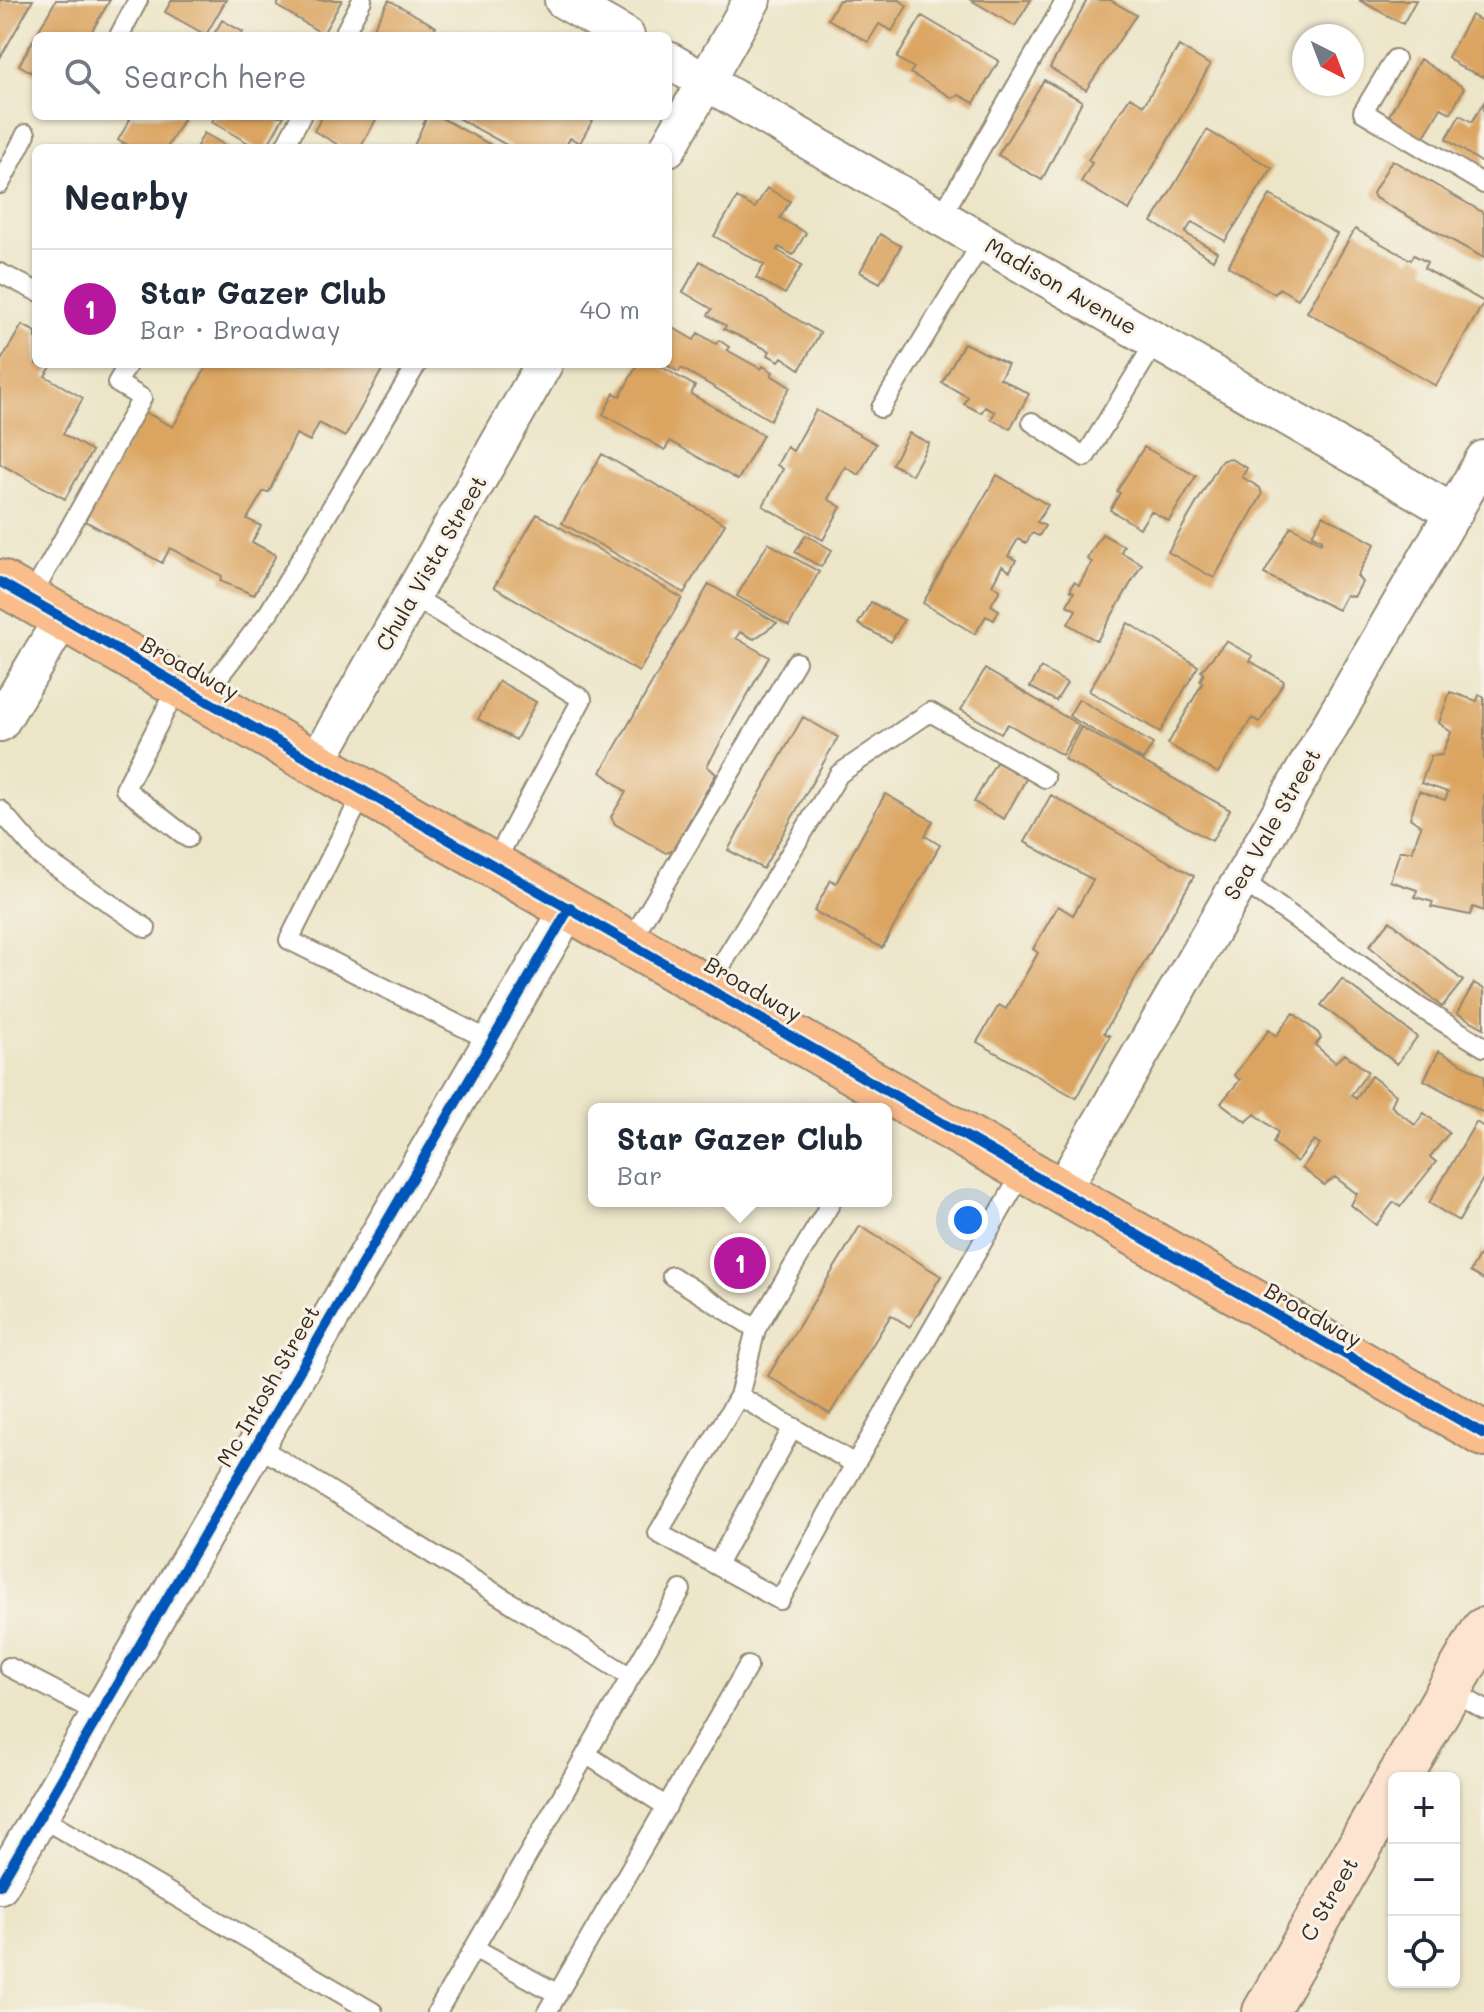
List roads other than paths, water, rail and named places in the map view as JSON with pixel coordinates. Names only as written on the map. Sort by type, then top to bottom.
[{"type":"main road","name":"Broadway","points":[[30,600],[708,987],[891,1102],[1025,1168],[1266,1312],[1484,1434]]},
{"type":"main road","points":[[1404,1772],[1467,1700],[1484,1630]]},
{"type":"main road","name":"C Street","points":[[1265,2012],[1388,1797]]},
{"type":"street","points":[[563,0],[619,32]]},
{"type":"street","points":[[670,144],[752,0]]},
{"type":"street","name":"Madison Avenue","points":[[672,62],[1454,513]]},
{"type":"street","name":"Chula Vista Street","points":[[317,762],[542,368]]},
{"type":"street","name":"Sea Vale Street","points":[[1062,1190],[1484,459]]},
{"type":"street","points":[[0,723],[30,600]]},
{"type":"street","name":"Mc Intosh Street","points":[[0,1885],[570,907]]},
{"type":"lane","points":[[121,32],[138,0]]},
{"type":"lane","points":[[345,32],[362,0]]},
{"type":"lane","points":[[941,217],[1066,0]]},
{"type":"lane","points":[[1395,59],[1363,112],[1484,184]]},
{"type":"lane","points":[[286,144],[299,120]]},
{"type":"lane","points":[[0,184],[26,134]]},
{"type":"lane","points":[[881,408],[983,241]]},
{"type":"lane","points":[[0,273],[32,289]]},
{"type":"lane","points":[[1032,422],[1085,457],[1156,341]]},
{"type":"lane","points":[[30,600],[142,398],[117,383],[126,368]]},
{"type":"lane","points":[[188,838],[125,789],[190,691],[269,612],[415,368]]},
{"type":"lane","points":[[412,596],[582,699],[494,864]]},
{"type":"lane","points":[[630,942],[796,662]]},
{"type":"lane","points":[[708,987],[839,774],[930,712],[1045,778]]},
{"type":"lane","points":[[365,789],[289,940],[491,1041]]},
{"type":"lane","points":[[0,810],[40,856],[146,928]]},
{"type":"lane","points":[[1240,879],[1422,1009],[1484,1047]]},
{"type":"lane","points":[[828,1207],[756,1329],[739,1396],[658,1533],[780,1600],[1025,1168]]},
{"type":"lane","points":[[672,1276],[756,1329]]},
{"type":"lane","points":[[739,1396],[855,1464]]},
{"type":"lane","points":[[717,1565],[793,1427]]},
{"type":"lane","points":[[256,1445],[631,1677]]},
{"type":"lane","points":[[437,2012],[681,1590]]},
{"type":"lane","points":[[547,2012],[748,1666]]},
{"type":"lane","points":[[9,1667],[100,1714]]},
{"type":"lane","points":[[586,1754],[667,1807]]},
{"type":"lane","points":[[40,1817],[373,2012]]},
{"type":"lane","points":[[474,1948],[558,1994]]},
{"type":"place","name":"Star Gazer Club","points":[[740,1263]]}]
